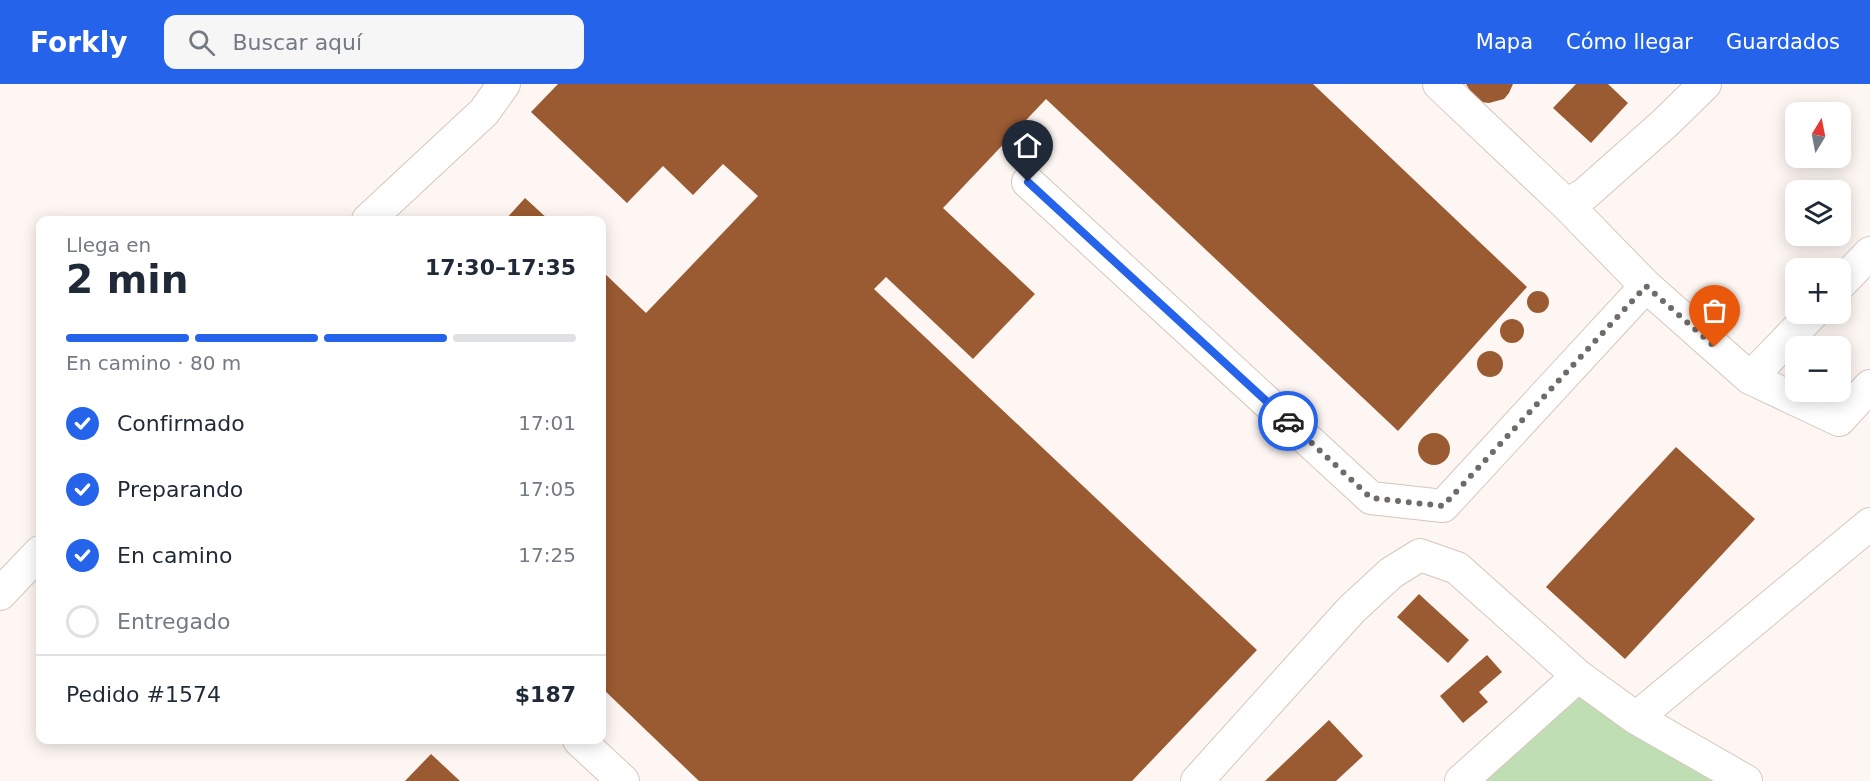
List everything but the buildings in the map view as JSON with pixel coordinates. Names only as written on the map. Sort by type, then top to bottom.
[{"type":"lane","points":[[372,216],[484,112],[504,84]]},
{"type":"lane","points":[[1439,84],[1567,205],[1646,286],[1750,378],[1839,420],[1870,386]]},
{"type":"lane","points":[[1567,205],[1586,194],[1664,124],[1704,84]]},
{"type":"lane","points":[[1028,182],[1371,498],[1443,506],[1646,286]]},
{"type":"lane","points":[[1851,273],[1870,253]]},
{"type":"lane","points":[[1750,378],[1802,324]]},
{"type":"lane","points":[[1636,718],[1870,524]]},
{"type":"lane","points":[[1197,781],[1351,610],[1391,573],[1420,555],[1457,568],[1578,676],[1636,718],[1746,781]]},
{"type":"lane","points":[[0,594],[36,556]]},
{"type":"lane","points":[[1461,781],[1578,676]]},
{"type":"lane","points":[[583,744],[622,781]]},
{"type":"green space","points":[[1590,689],[1758,781],[1478,781]]},
{"type":"way so far","points":[[1288,421],[1371,498],[1443,506],[1646,286],[1715,347]]},
{"type":"route","points":[[1028,182],[1288,421]]}]
